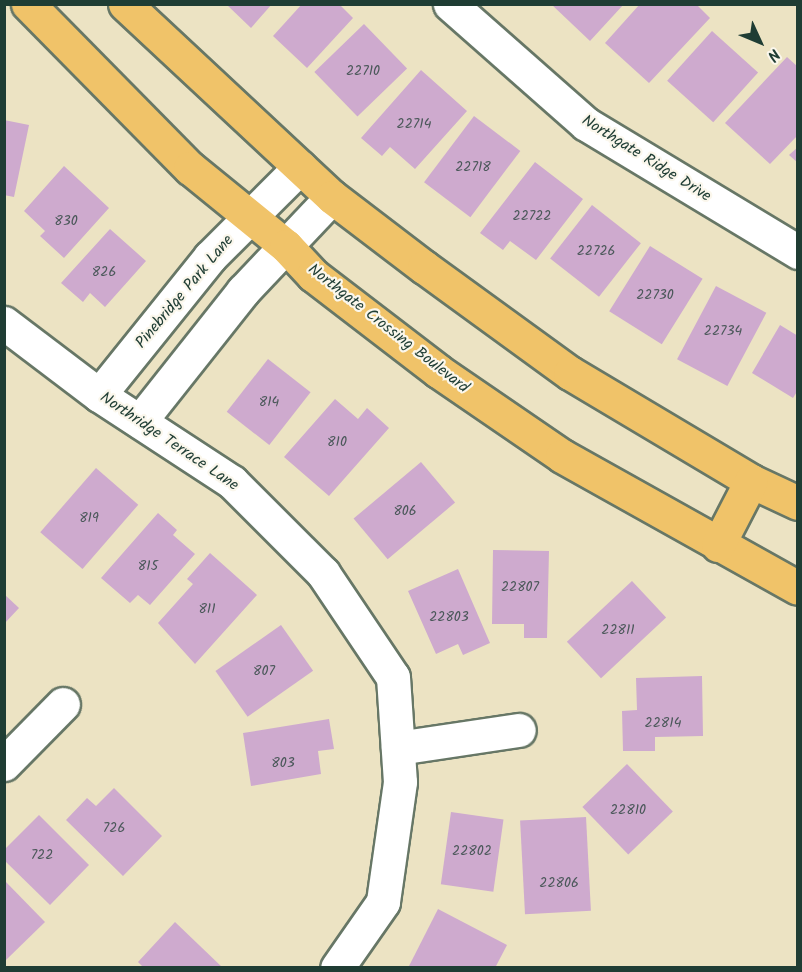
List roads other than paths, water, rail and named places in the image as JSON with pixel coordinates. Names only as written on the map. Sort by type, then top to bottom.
[{"type":"main road","name":"Northgate Crossing Boulevard","points":[[28,4],[190,168],[286,246],[313,275],[438,371],[562,456],[798,588]]},
{"type":"main road","points":[[125,4],[332,197],[570,373],[751,481],[798,504]]},
{"type":"main road","points":[[718,545],[751,481]]},
{"type":"street","name":"Northgate Ridge Drive","points":[[450,4],[586,124],[798,252]]},
{"type":"street","name":"Pinebridge Park Lane","points":[[99,395],[210,257],[300,167]]},
{"type":"street","points":[[140,421],[243,291],[332,197]]},
{"type":"street","name":"Northridge Terrace Lane","points":[[4,323],[99,395],[232,482],[323,573],[393,677],[400,782],[383,902],[337,968]]},
{"type":"street","points":[[4,764],[63,704]]},
{"type":"street","points":[[398,748],[519,730]]}]
